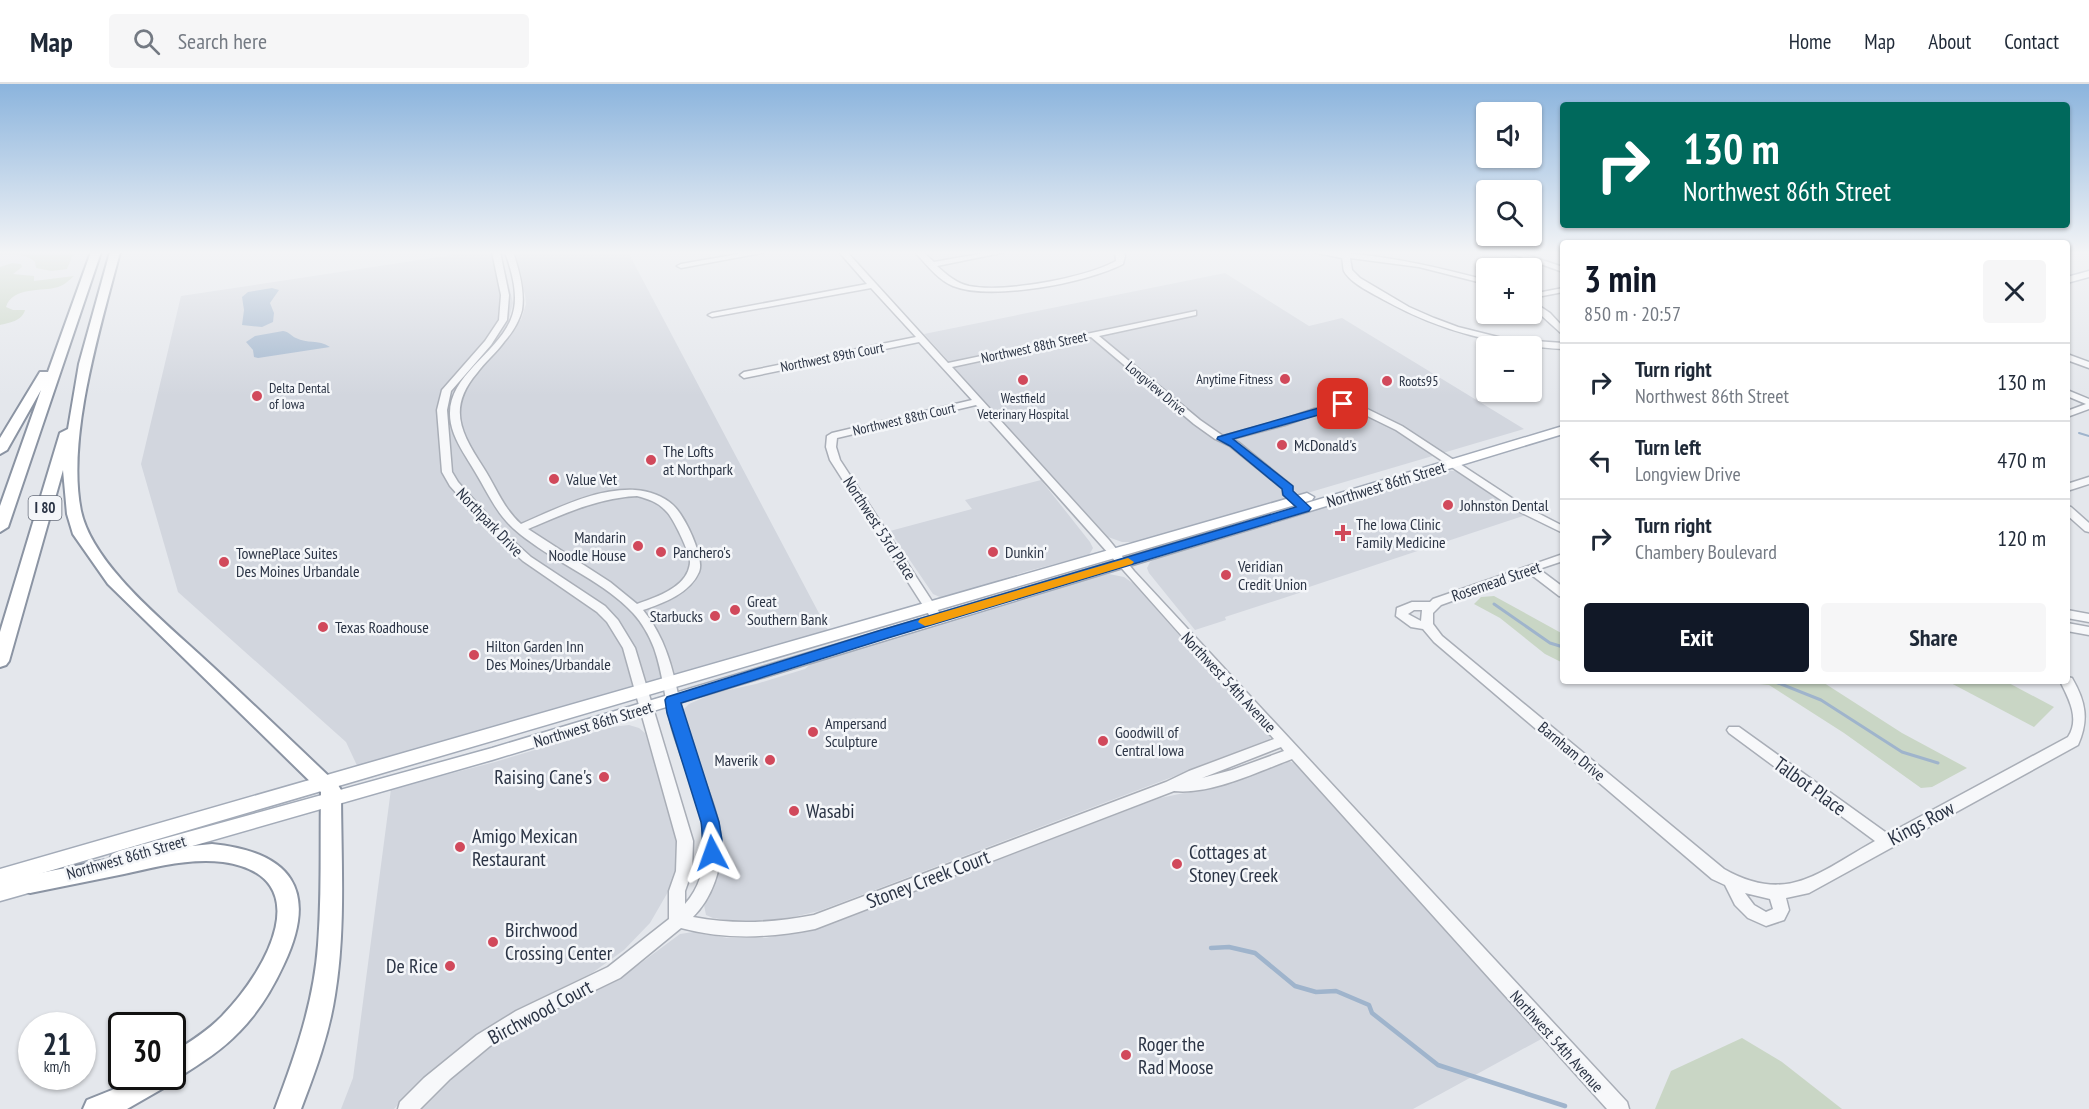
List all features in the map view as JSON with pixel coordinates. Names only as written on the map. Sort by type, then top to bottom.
[{"type":"highway","name":"I 80","points":[[0,527],[79,300]]},
{"type":"highway","name":"I 80","points":[[0,661],[102,300]]},
{"type":"highway","points":[[0,450],[63,343]]},
{"type":"highway","points":[[88,355],[70,476],[74,510],[81,532],[97,561],[119,587],[330,792],[330,945],[324,997],[309,1053],[288,1109]]},
{"type":"highway","points":[[30,884],[182,854],[222,854],[242,858],[261,864],[275,876],[289,902],[283,939],[277,958],[248,1003],[231,1024],[186,1058]]},
{"type":"highway","points":[[96,1109],[136,1090]]},
{"type":"main road","name":"Northwest 86th Street","points":[[1449,460],[1560,422]]},
{"type":"main road","name":"Northwest 86th Street","points":[[1,882],[30,884],[330,792],[1118,558],[1296,500],[1560,431]]},
{"type":"main road","name":"Northwest 86th Street","points":[[1,882],[330,792]]},
{"type":"street","name":"Northpark Drive","points":[[505,300],[503,320],[488,343],[447,390],[442,410],[447,472],[454,484],[496,531],[526,560],[589,600],[612,620],[629,648],[644,700]]},
{"type":"street","name":"Northpark Drive","points":[[516,300],[515,318],[501,341],[460,389],[454,406],[456,428],[469,458],[480,470],[496,500],[519,529],[548,550],[611,587],[636,609],[650,627],[658,644],[671,692]]},
{"type":"street","points":[[712,315],[793,300]]},
{"type":"street","name":"Northwest 54th Avenue","points":[[885,300],[1283,741],[1620,1109]]},
{"type":"street","points":[[1393,300],[1438,325],[1492,340],[1560,346]]},
{"type":"street","points":[[1542,311],[1560,329]]},
{"type":"street","name":"Northwest 88th Street","points":[[945,366],[1193,313]]},
{"type":"street","name":"Longview Drive","points":[[1092,334],[1197,422],[1222,439],[1226,446],[1279,491],[1296,500]]},
{"type":"street","name":"Northwest 89th Court","points":[[744,375],[920,339]]},
{"type":"street","points":[[2070,358],[2089,365]]},
{"type":"street","points":[[2070,394],[2089,404]]},
{"type":"street","name":"Northwest 88th Court","points":[[832,436],[977,402]]},
{"type":"street","points":[[1222,439],[1317,411],[1350,404],[1399,428],[1526,512],[1560,529]]},
{"type":"street","points":[[2070,413],[2089,404]]},
{"type":"street","name":"Northwest 53rd Place","points":[[832,436],[831,447],[835,460],[934,613]]},
{"type":"street","points":[[2070,487],[2089,480]]},
{"type":"street","points":[[519,529],[612,494],[641,493],[661,500],[677,518],[696,562],[696,568],[685,583],[636,609]]},
{"type":"street","points":[[2070,512],[2089,529]]},
{"type":"street","name":"Rosemead Street","points":[[1427,625],[1426,618],[1431,606],[1442,600],[1560,557]]},
{"type":"street","points":[[1530,569],[1560,591]]},
{"type":"street","points":[[1427,625],[1409,621],[1402,616],[1401,611],[1412,606],[1431,606]]},
{"type":"street","points":[[2070,615],[2089,618]]},
{"type":"street","name":"Barnham Drive","points":[[1427,625],[1438,639],[1706,864]]},
{"type":"street","points":[[2070,628],[2089,631]]},
{"type":"street","name":"Kings Row","points":[[1706,864],[1732,882],[1777,893],[1792,892],[1803,888],[2073,741],[2084,725],[2083,715],[2068,684]]},
{"type":"street","name":"Birchwood Court","points":[[407,1109],[453,1064],[482,1041],[544,1005],[600,981],[620,969],[694,904],[702,891],[711,866],[713,840],[710,822],[675,713],[671,692]]},
{"type":"street","points":[[644,700],[685,841],[684,871],[677,891],[677,920]]},
{"type":"street","name":"Talbot Place","points":[[1734,730],[1886,841]]},
{"type":"street","name":"Stoney Creek Court","points":[[677,920],[735,931],[762,931],[816,922],[1172,786],[1194,775],[1283,741]]},
{"type":"street","name":"Stoney Creek Court","points":[[1172,786],[1199,785],[1218,781],[1294,753]]},
{"type":"street","points":[[1732,882],[1742,904],[1750,912],[1766,919],[1778,915],[1781,910],[1777,893]]},
{"type":"shaded area","points":[[180,300],[512,300],[508,322],[521,320],[526,300],[653,300],[831,636],[361,774],[346,742],[178,592],[141,464]]},
{"type":"shaded area","points":[[1093,300],[1268,300],[1309,326],[1342,318],[1476,400],[1476,402],[1480,402],[1524,429],[1162,536],[1138,542],[1122,542],[1108,537],[924,334]]},
{"type":"shaded area","points":[[1445,470],[1461,472],[1526,515],[1300,590],[1302,592],[1225,617],[1226,620],[1195,630],[1147,568],[1150,562],[1162,556]]},
{"type":"shaded area","points":[[1041,480],[1090,542],[1093,548],[1089,555],[942,598],[933,594],[890,531],[972,509],[965,500]]},
{"type":"shaded area","points":[[1109,574],[1124,577],[1134,584],[1270,733],[1270,740],[819,911],[789,918],[758,921],[727,920],[706,915],[704,905],[721,846],[720,834],[683,717],[683,710],[689,704],[714,693],[756,684],[805,669],[813,662],[1074,582]]},
{"type":"shaded area","points":[[629,725],[645,733],[677,838],[678,860],[672,885],[650,923],[624,950],[592,973],[518,1009],[474,1036],[432,1070],[394,1109],[341,1109],[353,1078],[391,789],[495,762],[612,727]]},
{"type":"shaded area","points":[[1287,761],[1295,763],[1545,1037],[1413,1109],[419,1109],[442,1085],[508,1034],[618,980],[680,934],[693,932],[728,938],[765,938],[822,927],[1160,798],[1218,786]]},
{"type":"green space","points":[[0,300],[10,300],[6,307],[13,310],[25,310],[15,321],[0,325]]},
{"type":"green space","points":[[1494,596],[1560,632],[1560,662],[1545,654],[1500,618],[1474,604],[1481,597]]},
{"type":"green space","points":[[1759,684],[1826,684],[1902,733],[1967,768],[1932,787],[1921,788],[1844,733],[1769,685]]},
{"type":"green space","points":[[1953,684],[2011,684],[2054,707],[2034,727]]},
{"type":"green space","points":[[1742,1038],[1782,1062],[1842,1109],[1655,1109],[1671,1071]]},
{"type":"water","points":[[242,300],[272,300],[270,303],[274,313],[273,322],[262,327],[242,325]]},
{"type":"water","points":[[283,331],[300,340],[321,343],[330,347],[254,357],[253,350],[246,342],[255,336]]},
{"type":"waterway","points":[[2079,433],[2089,436]]},
{"type":"waterway","points":[[1494,604],[1550,643],[1560,646]]},
{"type":"waterway","points":[[1781,684],[1821,700],[1902,752],[1938,763]]},
{"type":"waterway","points":[[1211,948],[1229,947],[1255,953],[1295,986],[1316,992],[1336,991],[1369,1005],[1372,1013],[1438,1065],[1565,1106]]},
{"type":"slow traffic","points":[[925,622],[1128,562]]},
{"type":"place","name":"Anytime Fitness","points":[[1285,379]]},
{"type":"place","name":"Westfield Veterinary Hospital","points":[[1023,380]]},
{"type":"place","name":"Roots95","points":[[1387,381]]},
{"type":"place","name":"Delta Dental of Iowa","points":[[257,396]]},
{"type":"place","name":"McDonald's","points":[[1282,445]]},
{"type":"place","name":"The Lofts at Northpark","points":[[651,460]]},
{"type":"place","name":"Value Vet","points":[[554,479]]},
{"type":"place","name":"Johnston Dental","points":[[1448,505]]},
{"type":"place","name":"The Iowa Clinic Family Medicine","points":[[1343,533]]},
{"type":"place","name":"Mandarin Noodle House","points":[[638,546]]},
{"type":"place","name":"Panchero's","points":[[661,552]]},
{"type":"place","name":"Dunkin'","points":[[993,552]]},
{"type":"place","name":"TownePlace Suites Des Moines Urbandale","points":[[224,562]]},
{"type":"place","name":"Veridian Credit Union","points":[[1226,575]]},
{"type":"place","name":"Great Southern Bank","points":[[735,610]]},
{"type":"place","name":"Starbucks","points":[[715,616]]},
{"type":"place","name":"Texas Roadhouse","points":[[323,627]]},
{"type":"place","name":"Hilton Garden Inn Des Moines/Urbandale","points":[[474,655]]},
{"type":"place","name":"Ampersand Sculpture","points":[[813,732]]},
{"type":"place","name":"Goodwill of Central Iowa","points":[[1103,741]]},
{"type":"place","name":"Maverik","points":[[770,760]]},
{"type":"place","name":"Raising Cane's","points":[[604,777]]},
{"type":"place","name":"Wasabi","points":[[794,811]]},
{"type":"place","name":"Amigo Mexican Restaurant","points":[[460,847]]},
{"type":"place","name":"Cottages at Stoney Creek","points":[[1177,864]]},
{"type":"place","name":"Birchwood Crossing Center","points":[[493,942]]},
{"type":"place","name":"De Rice","points":[[450,966]]},
{"type":"place","name":"Roger the Rad Moose","points":[[1126,1055]]},
{"type":"route","points":[[712,853],[713,840],[710,822],[675,713],[673,700],[883,634],[1305,508],[1287,492],[1288,488],[1234,444],[1222,439],[1343,404]]}]
